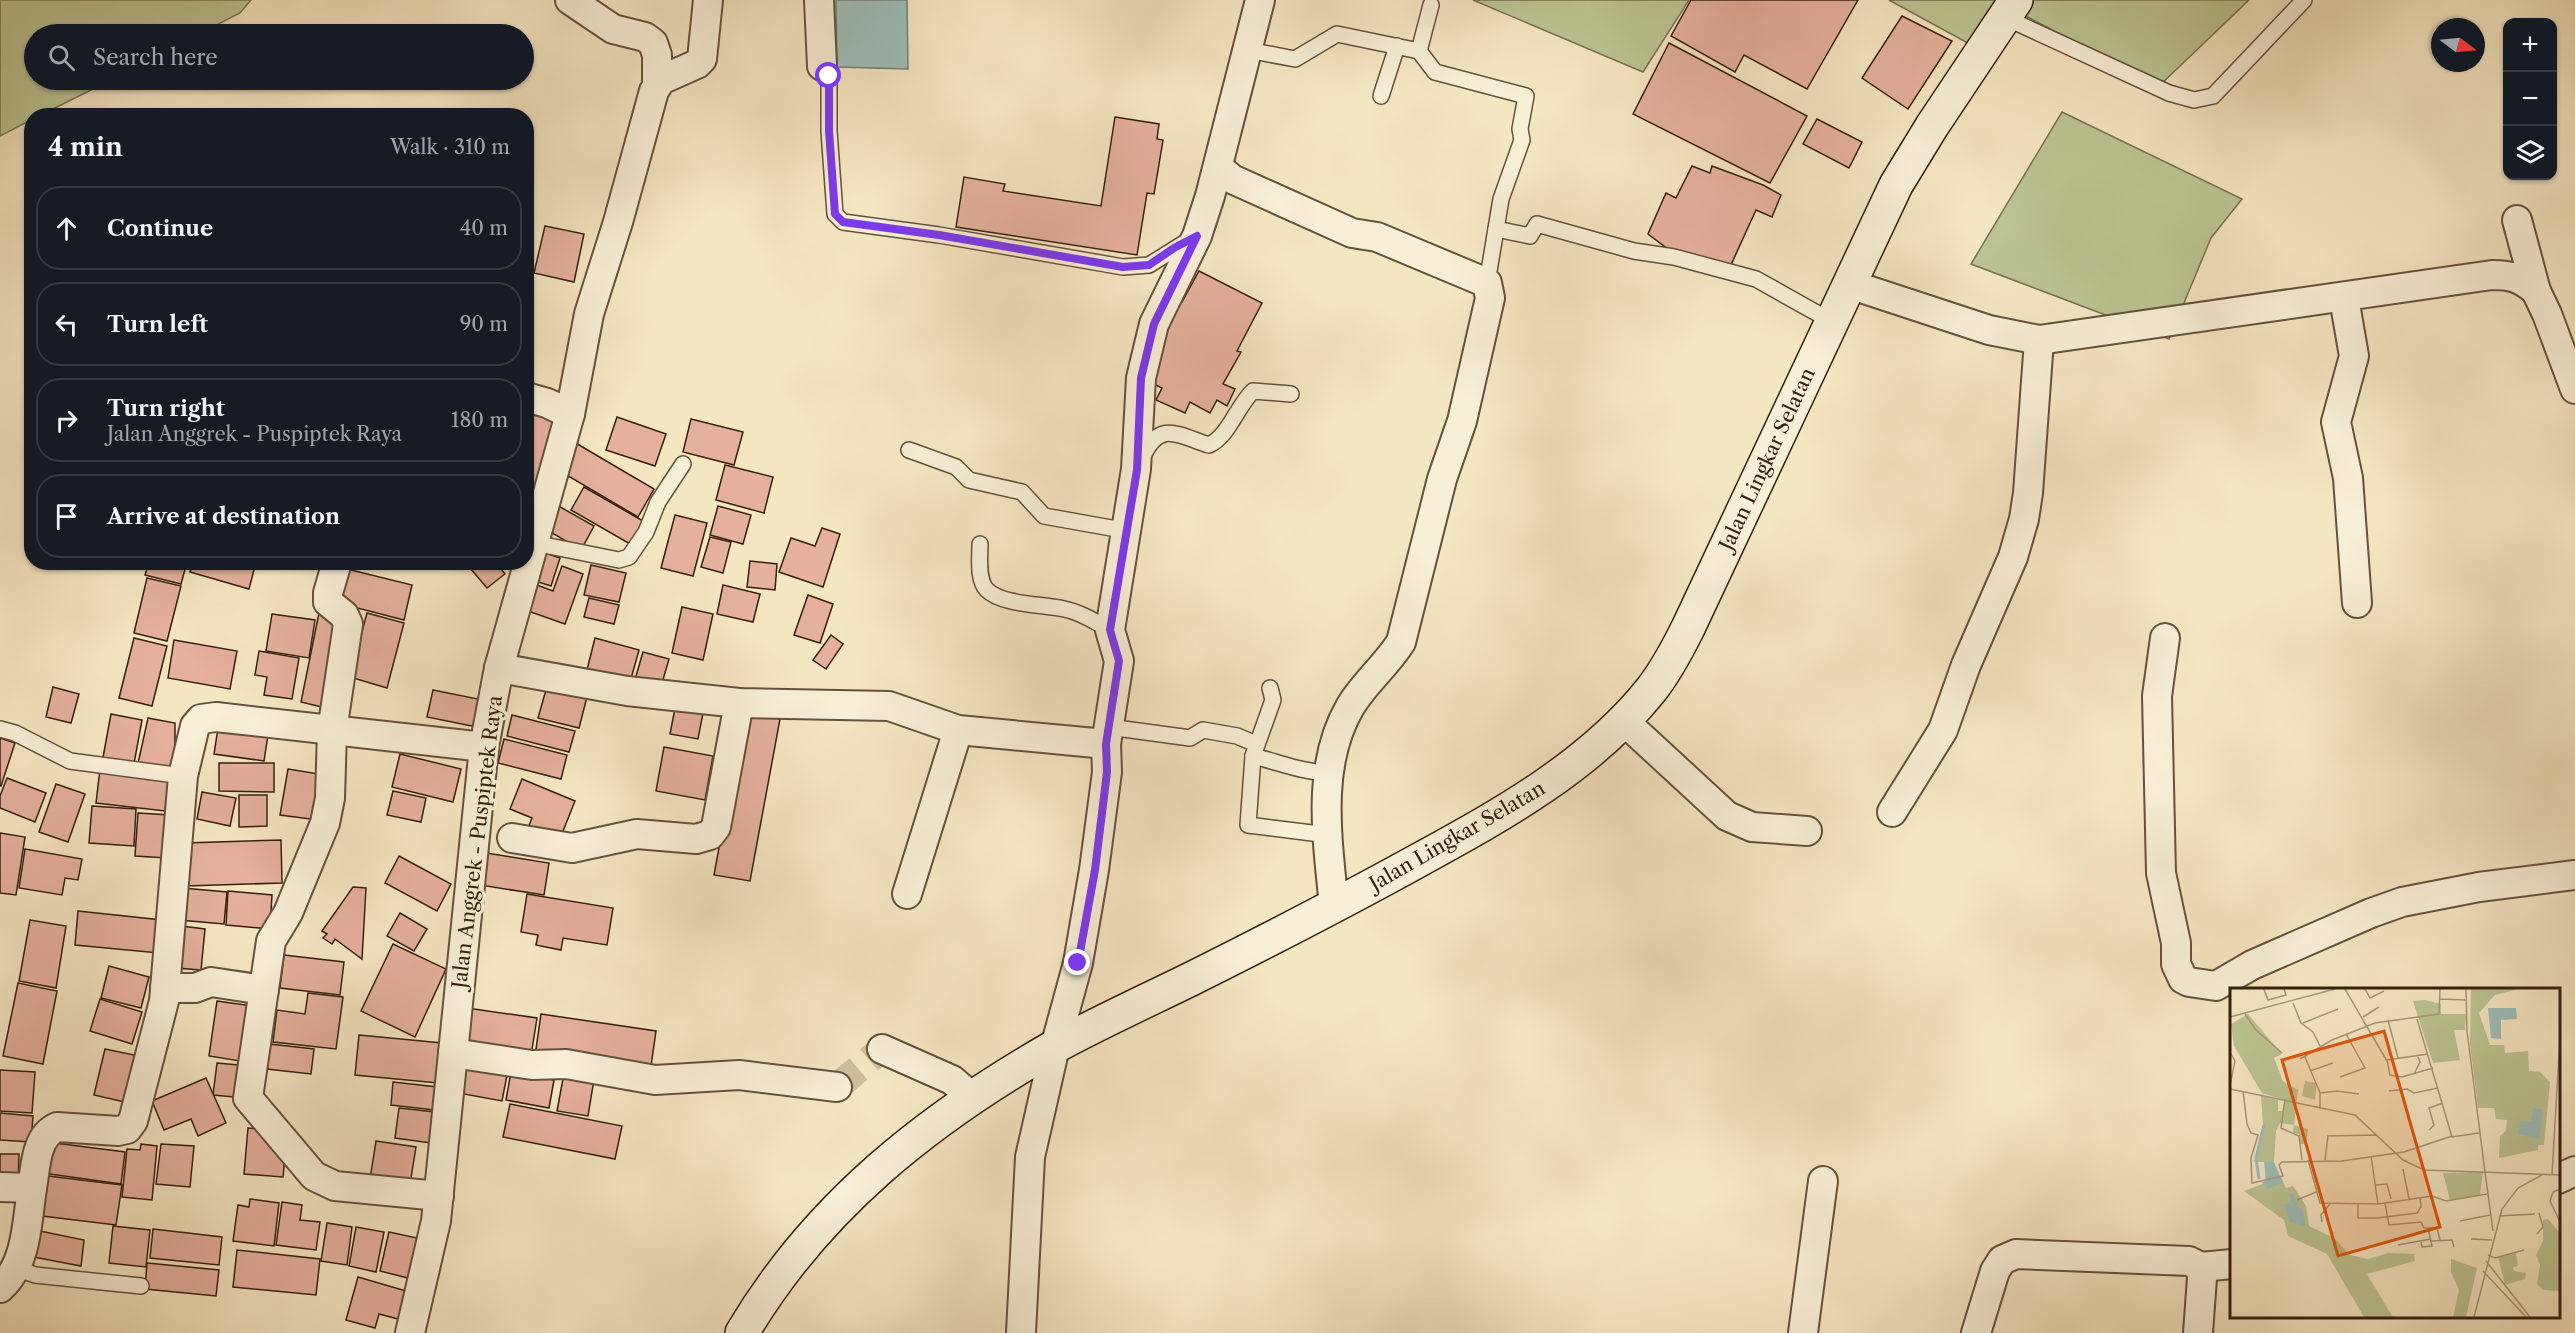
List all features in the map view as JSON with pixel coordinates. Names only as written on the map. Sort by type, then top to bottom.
[{"type":"main road","name":"Jalan Lingkar Selatan","points":[[742,1333],[769,1290],[812,1236],[856,1189],[916,1137],[1055,1047],[1334,908],[1516,806],[1547,785],[1624,721],[1652,689],[1668,666],[1896,185],[2010,8]]},
{"type":"street","name":"Jalan Anggrek - Puspiptek Raya","points":[[534,543],[570,414],[589,314],[657,84],[657,55],[652,44],[645,38],[613,29],[570,0]]},
{"type":"street","points":[[657,84],[698,64],[702,59],[708,0]]},
{"type":"street","points":[[819,0],[822,66]]},
{"type":"street","points":[[1021,1333],[1030,1157],[1055,1047],[1078,963],[1095,870],[1107,772],[1107,735],[1119,661],[1110,630],[1137,470],[1141,378],[1154,324],[1197,236],[1219,168],[1260,0]]},
{"type":"street","points":[[1219,168],[1232,179],[1352,233],[1377,237],[1487,283],[1490,298],[1462,421],[1442,479],[1401,642],[1393,655],[1366,684],[1349,709],[1332,753],[1328,773],[1328,835],[1334,908]]},
{"type":"street","points":[[2517,220],[2536,291],[2575,389]]},
{"type":"street","points":[[1849,284],[1989,330],[2038,340],[2492,275],[2511,275],[2522,279],[2536,291]]},
{"type":"street","points":[[2344,298],[2354,356],[2336,422],[2348,478],[2357,603]]},
{"type":"street","points":[[1892,812],[1943,730],[1966,665],[2013,557],[2024,519],[2028,493],[2038,340]]},
{"type":"street","points":[[534,400],[570,414]]},
{"type":"street","points":[[335,570],[328,593],[328,602],[344,615],[348,624],[332,731],[330,798],[325,823],[288,912],[271,941],[248,1098],[314,1176],[335,1186],[439,1196]]},
{"type":"street","name":"Jalan Anggrek - Puspiptek Raya","points":[[410,1333],[426,1271],[439,1196],[484,747],[499,668],[526,570]]},
{"type":"street","points":[[2164,638],[2157,696],[2161,873],[2176,943],[2176,964],[2183,979],[2216,986],[2252,964],[2402,902],[2479,886],[2575,875]]},
{"type":"street","points":[[499,668],[627,691],[739,703],[889,706],[958,730],[1107,735]]},
{"type":"street","points":[[512,838],[572,848],[637,834],[696,839],[710,835],[716,827],[739,703]]},
{"type":"street","points":[[8,1278],[24,1244],[40,1144],[48,1131],[57,1127],[118,1131],[127,1129],[133,1121],[165,988],[183,776],[195,726],[208,717],[484,747]]},
{"type":"street","points":[[1624,721],[1726,816],[1752,827],[1807,831]]},
{"type":"street","points":[[908,894],[958,730]]},
{"type":"street","points":[[165,988],[195,988],[211,982],[264,990]]},
{"type":"street","points":[[882,1049],[952,1080],[973,1098]]},
{"type":"street","points":[[453,1053],[532,1065],[566,1064],[655,1080],[739,1075],[837,1087]]},
{"type":"street","points":[[2560,1178],[2575,1171]]},
{"type":"street","points":[[1803,1333],[1823,1181]]},
{"type":"street","points":[[0,1187],[32,1188]]},
{"type":"street","points":[[1976,1333],[1995,1271],[2002,1260],[2016,1254],[2189,1261],[2200,1267],[2230,1264]]},
{"type":"street","points":[[2198,1333],[2202,1278],[2200,1267]]},
{"type":"lane","points":[[2010,8],[2169,93],[2194,100],[2213,96],[2304,0]]},
{"type":"lane","points":[[1419,51],[1431,5]]},
{"type":"lane","points":[[1248,50],[1295,59],[1337,34],[1419,51],[1435,72],[1526,96],[1520,129],[1522,140],[1501,199],[1487,283]]},
{"type":"lane","points":[[1381,96],[1397,46]]},
{"type":"lane","points":[[822,66],[829,76],[829,131],[835,214],[843,222],[939,235],[1123,267],[1149,265],[1197,236]]},
{"type":"lane","points":[[1496,229],[1530,236],[1538,224],[1634,251],[1674,257],[1756,279],[1831,321]]},
{"type":"lane","points":[[1137,470],[1150,440],[1158,434],[1174,433],[1209,445],[1217,441],[1245,398],[1253,391],[1291,394]]},
{"type":"lane","points":[[909,450],[956,466],[969,480],[1022,492],[1044,516],[1128,531]]},
{"type":"lane","points":[[534,543],[619,560],[629,557],[646,532],[658,502],[683,464]]},
{"type":"lane","points":[[980,544],[980,573],[985,589],[999,598],[1065,609],[1089,618],[1110,630]]},
{"type":"lane","points":[[1270,688],[1273,700],[1254,750],[1248,825],[1328,835]]},
{"type":"lane","points":[[0,729],[15,733],[70,762],[183,776]]},
{"type":"lane","points":[[1107,735],[1190,738],[1203,730],[1237,736],[1254,750],[1307,772],[1328,773]]},
{"type":"lane","points":[[8,1278],[35,1275],[141,1286]]},
{"type":"green space","points":[[0,0],[251,0],[240,13],[219,24],[24,24],[24,90],[91,90],[55,108],[24,108],[24,124],[0,136]]},
{"type":"green space","points":[[1473,0],[1689,0],[1643,72]]},
{"type":"green space","points":[[1889,0],[2249,0],[2159,86],[2016,11],[1986,53]]},
{"type":"green space","points":[[2062,112],[2242,199],[2211,238],[2169,339],[1971,264]]},
{"type":"water","points":[[836,0],[907,0],[908,69],[837,67]]},
{"type":"building","points":[[1691,0],[1858,0],[1807,89],[1744,55],[1735,72],[1671,36]]},
{"type":"building","points":[[1902,16],[1952,41],[1908,109],[1862,78]]},
{"type":"building","points":[[1669,43],[1807,116],[1770,183],[1633,114]]},
{"type":"building","points":[[1115,117],[1159,124],[1157,139],[1163,140],[1154,194],[1147,193],[1137,255],[956,227],[964,177],[1005,184],[1003,191],[1101,206]]},
{"type":"building","points":[[1817,119],[1862,142],[1849,168],[1803,144]]},
{"type":"building","points":[[1692,166],[1710,173],[1712,166],[1763,185],[1781,195],[1772,217],[1756,210],[1730,267],[1672,252],[1648,234],[1666,193],[1676,198]]},
{"type":"building","points":[[545,226],[584,234],[574,282],[534,273]]},
{"type":"building","points":[[1199,271],[1262,303],[1237,351],[1241,352],[1223,384],[1235,389],[1227,406],[1217,400],[1210,413],[1190,402],[1185,413],[1156,400],[1162,388],[1142,378],[1169,326],[1159,321],[1171,295],[1182,302]]},
{"type":"building","points":[[534,409],[565,417],[544,501],[534,498]]},
{"type":"building","points":[[617,417],[666,434],[655,466],[606,450]]},
{"type":"building","points":[[691,419],[743,432],[734,465],[683,452]]},
{"type":"building","points":[[574,442],[654,489],[638,517],[558,470]]},
{"type":"building","points":[[725,465],[773,477],[764,513],[716,500]]},
{"type":"building","points":[[584,487],[643,521],[630,544],[571,510]]},
{"type":"building","points":[[555,504],[594,526],[581,550],[542,527]]},
{"type":"building","points":[[718,506],[751,515],[743,544],[710,535]]},
{"type":"building","points":[[675,515],[707,523],[693,576],[661,568]]},
{"type":"building","points":[[822,528],[840,534],[823,587],[779,572],[791,538],[815,546]]},
{"type":"building","points":[[710,537],[731,542],[723,573],[701,567]]},
{"type":"building","points":[[542,552],[560,558],[551,586],[532,580]]},
{"type":"building","points":[[750,561],[777,564],[775,590],[747,587]]},
{"type":"building","points":[[591,565],[626,573],[619,602],[584,595]]},
{"type":"building","points":[[562,566],[583,574],[565,624],[528,611],[537,585],[553,591]]},
{"type":"building","points":[[147,570],[185,570],[181,584],[145,575]]},
{"type":"building","points":[[191,570],[254,570],[249,589],[190,572]]},
{"type":"building","points":[[347,570],[412,585],[404,620],[338,603]]},
{"type":"building","points":[[472,570],[502,570],[505,574],[487,588]]},
{"type":"building","points":[[147,578],[181,586],[167,641],[134,633]]},
{"type":"building","points":[[723,585],[760,594],[753,622],[717,614]]},
{"type":"building","points":[[808,595],[833,604],[820,643],[794,635]]},
{"type":"building","points":[[589,598],[619,605],[614,624],[584,617]]},
{"type":"building","points":[[682,607],[713,614],[703,660],[672,653]]},
{"type":"building","points":[[319,613],[345,619],[326,708],[301,702]]},
{"type":"building","points":[[367,613],[404,623],[387,688],[350,677]]},
{"type":"building","points":[[272,614],[315,620],[309,658],[266,651]]},
{"type":"building","points":[[831,635],[843,644],[826,669],[813,660]]},
{"type":"building","points":[[134,638],[167,646],[152,706],[119,698]]},
{"type":"building","points":[[595,638],[639,650],[630,682],[587,670]]},
{"type":"building","points":[[174,640],[237,651],[230,689],[168,678]]},
{"type":"building","points":[[259,651],[299,658],[292,699],[264,695],[267,677],[255,675]]},
{"type":"building","points":[[643,652],[669,659],[660,690],[634,683]]},
{"type":"building","points":[[548,683],[588,693],[579,728],[538,718]]},
{"type":"building","points":[[53,687],[79,694],[71,723],[46,717]]},
{"type":"building","points":[[433,690],[483,700],[477,727],[427,717]]},
{"type":"building","points":[[676,703],[704,708],[698,739],[670,734]]},
{"type":"building","points":[[744,712],[780,719],[750,881],[714,875]]},
{"type":"building","points":[[111,714],[142,720],[133,769],[102,763]]},
{"type":"building","points":[[512,715],[575,731],[569,752],[507,736]]},
{"type":"building","points":[[148,718],[175,723],[175,773],[137,768]]},
{"type":"building","points":[[218,728],[268,735],[264,761],[214,754]]},
{"type":"building","points":[[0,738],[15,743],[1,786],[0,786]]},
{"type":"building","points":[[504,739],[567,755],[561,779],[498,763]]},
{"type":"building","points":[[664,747],[713,756],[705,800],[656,791]]},
{"type":"building","points":[[400,754],[461,769],[453,802],[392,787]]},
{"type":"building","points":[[219,763],[274,763],[274,792],[219,791]]},
{"type":"building","points":[[100,769],[169,776],[165,811],[96,803]]},
{"type":"building","points":[[288,769],[325,775],[318,820],[280,815]]},
{"type":"building","points":[[7,778],[46,793],[35,822],[0,808],[0,796]]},
{"type":"building","points":[[522,779],[575,801],[559,841],[528,828],[532,818],[510,809]]},
{"type":"building","points":[[56,784],[85,794],[68,842],[39,832]]},
{"type":"building","points":[[393,791],[426,798],[421,822],[387,815]]},
{"type":"building","points":[[202,792],[236,798],[230,826],[197,819]]},
{"type":"building","points":[[239,795],[267,795],[267,826],[239,827]]},
{"type":"building","points":[[92,806],[136,809],[134,846],[89,843]]},
{"type":"building","points":[[138,813],[170,815],[167,858],[135,856]]},
{"type":"building","points":[[0,833],[25,837],[16,895],[0,893]]},
{"type":"building","points":[[281,840],[282,883],[186,886],[185,843]]},
{"type":"building","points":[[25,849],[82,859],[78,880],[65,878],[62,895],[19,888]]},
{"type":"building","points":[[486,853],[549,863],[544,895],[480,885]]},
{"type":"building","points":[[399,856],[451,884],[437,911],[385,883]]},
{"type":"building","points":[[353,887],[366,888],[362,959],[335,939],[332,944],[323,938],[327,934],[322,931]]},
{"type":"building","points":[[182,888],[227,892],[224,924],[179,920]]},
{"type":"building","points":[[228,891],[272,895],[270,929],[226,925]]},
{"type":"building","points":[[527,894],[613,908],[607,945],[563,938],[561,950],[536,945],[538,935],[521,932]]},
{"type":"building","points":[[78,911],[162,920],[159,953],[75,945]]},
{"type":"building","points":[[400,913],[427,929],[414,951],[387,936]]},
{"type":"building","points":[[30,920],[66,926],[56,988],[19,981]]},
{"type":"building","points":[[181,926],[205,929],[201,970],[176,968]]},
{"type":"building","points":[[393,944],[446,969],[415,1037],[361,1011]]},
{"type":"building","points":[[284,955],[344,962],[340,995],[280,988]]},
{"type":"building","points":[[109,966],[149,977],[141,1008],[101,998]]},
{"type":"building","points":[[18,983],[57,991],[43,1064],[3,1056]]},
{"type":"building","points":[[308,993],[343,997],[336,1049],[273,1042],[277,1010],[305,1014]]},
{"type":"building","points":[[100,999],[142,1012],[132,1044],[90,1031]]},
{"type":"building","points":[[217,1001],[259,1007],[240,1061],[209,1056]]},
{"type":"building","points":[[467,1008],[537,1018],[530,1062],[492,1056],[494,1045],[462,1040]]},
{"type":"building","points":[[541,1014],[656,1031],[650,1073],[535,1056]]},
{"type":"building","points":[[359,1035],[442,1043],[438,1083],[355,1075]]},
{"type":"building","points":[[261,1043],[314,1049],[311,1074],[258,1068]]},
{"type":"building","points":[[105,1049],[139,1056],[129,1103],[94,1095]]},
{"type":"building","points":[[459,1062],[508,1070],[502,1101],[453,1092]]},
{"type":"building","points":[[217,1063],[249,1066],[245,1098],[213,1095]]},
{"type":"building","points":[[565,1068],[595,1073],[588,1116],[557,1111]]},
{"type":"building","points":[[0,1070],[35,1072],[32,1113],[0,1111]]},
{"type":"building","points":[[511,1072],[554,1080],[549,1108],[506,1100]]},
{"type":"building","points":[[206,1078],[226,1123],[198,1136],[191,1119],[164,1130],[152,1101]]},
{"type":"building","points":[[393,1082],[437,1087],[434,1110],[391,1105]]},
{"type":"building","points":[[510,1104],[622,1126],[615,1159],[503,1137]]},
{"type":"building","points":[[399,1108],[435,1112],[431,1143],[395,1138]]},
{"type":"building","points":[[0,1113],[33,1116],[31,1142],[0,1140]]},
{"type":"building","points":[[248,1128],[273,1130],[286,1146],[283,1177],[244,1174]]},
{"type":"building","points":[[376,1141],[416,1147],[410,1184],[370,1179]]},
{"type":"building","points":[[47,1142],[125,1152],[121,1184],[43,1173]]},
{"type":"building","points":[[141,1144],[157,1146],[152,1200],[122,1197],[127,1149],[140,1150]]},
{"type":"building","points":[[161,1144],[194,1146],[190,1187],[156,1184]]},
{"type":"building","points":[[0,1154],[19,1154],[18,1184],[0,1184]]},
{"type":"building","points":[[40,1175],[122,1185],[116,1225],[34,1215]]},
{"type":"building","points":[[250,1199],[279,1203],[274,1246],[233,1241],[238,1205],[249,1207]]},
{"type":"building","points":[[282,1202],[302,1205],[300,1220],[320,1222],[316,1250],[276,1245]]},
{"type":"building","points":[[327,1223],[352,1227],[347,1265],[321,1261]]},
{"type":"building","points":[[113,1226],[150,1230],[146,1267],[109,1263]]},
{"type":"building","points":[[356,1227],[384,1232],[376,1272],[349,1266]]},
{"type":"building","points":[[153,1229],[222,1237],[219,1265],[150,1258]]},
{"type":"building","points":[[35,1230],[84,1240],[81,1266],[28,1256]]},
{"type":"building","points":[[389,1232],[417,1238],[408,1278],[380,1271]]},
{"type":"building","points":[[237,1250],[320,1259],[316,1295],[233,1287]]},
{"type":"building","points":[[147,1263],[219,1270],[216,1296],[145,1289]]},
{"type":"building","points":[[358,1277],[406,1291],[398,1319],[379,1314],[375,1328],[346,1320]]},
{"type":"tunnel","points":[[837,1087],[882,1049]]},
{"type":"route","points":[[829,76],[829,131],[835,214],[843,222],[939,235],[1123,267],[1149,265],[1197,236],[1154,324],[1141,378],[1137,470],[1110,630],[1119,661],[1106,744],[1107,772],[1095,870],[1078,963]]}]
